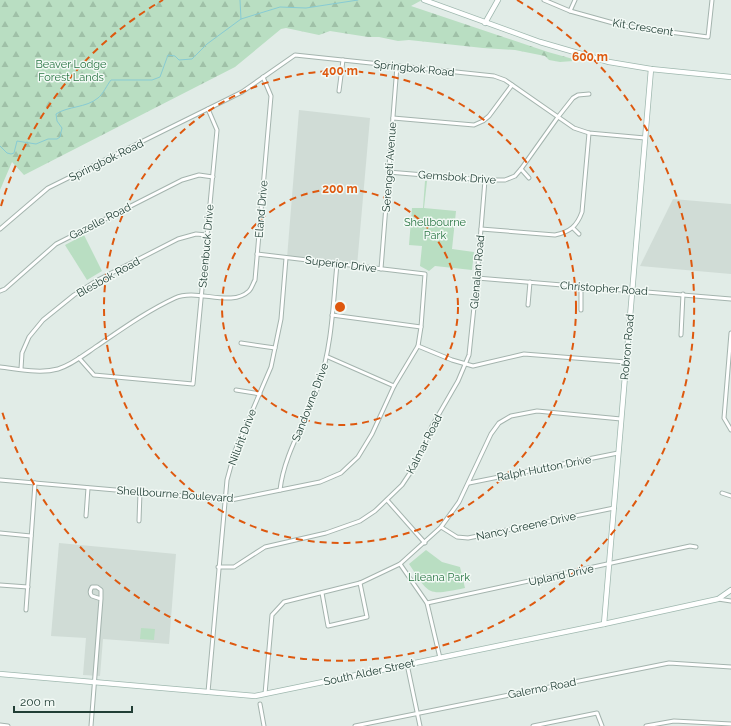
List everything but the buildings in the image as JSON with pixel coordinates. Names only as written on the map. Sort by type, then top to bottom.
[{"type":"street","points":[[424,0],[485,23],[577,54],[651,70],[731,77]]},
{"type":"street","points":[[485,23],[498,0]]},
{"type":"street","name":"Kit Crescent","points":[[544,0],[570,11],[624,26],[708,37],[712,0]]},
{"type":"street","points":[[570,11],[575,0]]},
{"type":"street","name":"Springbok Road","points":[[0,229],[48,188],[242,92],[295,55],[494,76],[505,80],[574,128],[589,133],[645,138]]},
{"type":"street","points":[[338,91],[343,60]]},
{"type":"street","name":"Serengeti Avenue","points":[[381,269],[397,66]]},
{"type":"street","name":"Robron Road","points":[[604,624],[651,70]]},
{"type":"street","name":"Eland Drive","points":[[201,295],[230,298],[241,296],[250,290],[255,280],[271,96],[263,77]]},
{"type":"street","points":[[393,118],[474,125],[483,121],[489,116],[512,85]]},
{"type":"street","name":"Gemsbok Drive","points":[[388,172],[485,180],[506,180],[515,176],[521,169],[573,98],[578,95],[589,94]]},
{"type":"street","name":"Steenbuck Drive","points":[[79,358],[94,375],[193,384],[217,130],[208,109]]},
{"type":"street","points":[[481,229],[555,235],[564,233],[573,228],[579,221],[582,212],[589,133]]},
{"type":"street","points":[[521,169],[529,178]]},
{"type":"street","name":"Gazelle Road","points":[[0,291],[5,289],[56,244],[182,180],[199,175],[213,177]]},
{"type":"street","name":"Glenalan Road","points":[[465,364],[469,355],[485,180]]},
{"type":"street","points":[[573,228],[579,234]]},
{"type":"street","name":"Blesbok Road","points":[[21,369],[22,353],[29,337],[43,320],[74,295],[96,281],[178,240],[196,234],[207,235]]},
{"type":"street","name":"Superior Drive","points":[[257,254],[425,274]]},
{"type":"street","name":"Niluht Drive","points":[[208,692],[227,480],[234,451],[260,394],[270,367],[281,319],[286,258]]},
{"type":"street","name":"Sandowne Drive","points":[[280,490],[282,474],[319,386],[328,356],[337,264]]},
{"type":"street","name":"Shellbourne Boulevard","points":[[0,480],[231,500],[320,482],[341,472],[358,457],[372,434],[394,386],[418,346],[422,327],[425,274]]},
{"type":"street","name":"Christopher Road","points":[[477,278],[731,298]]},
{"type":"street","points":[[528,305],[530,282]]},
{"type":"street","points":[[581,286],[581,310]]},
{"type":"street","points":[[681,335],[684,294]]},
{"type":"street","points":[[0,367],[44,371],[59,369],[79,358],[145,314],[176,298],[190,295],[201,295]]},
{"type":"street","points":[[332,315],[422,327]]},
{"type":"street","points":[[731,332],[724,418],[731,430]]},
{"type":"street","points":[[241,343],[275,348]]},
{"type":"street","points":[[418,346],[452,360],[473,366],[524,354],[626,362]]},
{"type":"street","points":[[328,356],[394,386]]},
{"type":"street","name":"Kalmar Road","points":[[218,568],[234,567],[266,547],[326,533],[360,521],[375,511],[402,485],[416,464],[432,426],[458,381],[465,364]]},
{"type":"street","points":[[236,390],[260,394]]},
{"type":"street","points":[[265,694],[272,616],[284,602],[360,583],[400,564],[441,527],[459,502],[491,434],[499,424],[511,416],[537,411],[621,419]]},
{"type":"street","name":"Ralph Hutton Drive","points":[[469,483],[618,453]]},
{"type":"street","points":[[26,610],[35,483]]},
{"type":"street","points":[[86,516],[88,488]]},
{"type":"street","points":[[139,521],[140,492]]},
{"type":"street","points":[[722,493],[731,496]]},
{"type":"street","points":[[387,500],[425,543]]},
{"type":"street","name":"Nancy Greene Drive","points":[[441,527],[457,537],[468,538],[614,508]]},
{"type":"street","points":[[0,533],[31,536]]},
{"type":"street","name":"Upland Drive","points":[[427,603],[690,546],[696,547]]},
{"type":"street","points":[[400,564],[427,603],[440,658]]},
{"type":"street","points":[[322,592],[328,626],[367,617],[360,583]]},
{"type":"street","points":[[0,585],[28,587]]},
{"type":"street","points":[[91,726],[101,599],[101,590],[97,587],[92,587],[90,589],[90,594],[101,599]]},
{"type":"street","name":"South Alder Street","points":[[0,674],[255,696],[718,599],[731,590]]},
{"type":"street","points":[[718,599],[731,601]]},
{"type":"street","name":"Galerno Road","points":[[355,726],[669,663],[731,667]]},
{"type":"street","points":[[407,664],[420,726]]},
{"type":"street","points":[[260,704],[264,726]]},
{"type":"street","points":[[533,726],[597,713],[602,726]]},
{"type":"street","points":[[646,726],[674,721],[731,724]]},
{"type":"street","points":[[0,725],[8,726]]},
{"type":"shaded area","points":[[299,110],[370,118],[357,266],[287,258]]},
{"type":"shaded area","points":[[673,199],[731,204],[731,274],[640,266]]},
{"type":"shaded area","points":[[59,543],[176,554],[169,644],[103,639],[100,676],[83,675],[86,638],[51,636]]},
{"type":"green space","name":"Beaver Lodge Forest Lands","points":[[0,0],[422,0],[411,6],[573,59],[573,61],[560,62],[549,60],[545,56],[515,50],[409,40],[398,41],[330,31],[319,35],[286,28],[281,29],[235,67],[24,175],[12,162],[0,190]]},
{"type":"green space","name":"Shellbourne Park","points":[[425,181],[427,181],[424,208],[456,211],[452,249],[474,252],[472,270],[435,266],[429,271],[420,266],[422,246],[409,245],[412,208],[423,208]]},
{"type":"green space","points":[[84,235],[102,271],[87,280],[65,245]]},
{"type":"green space","name":"Lileana Park","points":[[426,550],[442,562],[460,567],[465,588],[443,592],[430,591],[421,582],[409,564]]},
{"type":"green space","points":[[141,628],[155,629],[154,640],[140,639]]},
{"type":"waterway","points":[[240,0],[241,19]]},
{"type":"waterway","points":[[0,146],[7,153],[11,154],[14,153],[17,141],[36,144],[48,139],[57,139],[60,137],[62,128],[57,121],[56,114],[61,111],[88,104],[98,98],[111,80],[152,80],[160,77],[168,55],[175,56],[179,60],[192,59],[207,44],[241,19],[280,7],[306,8],[358,0]]}]
